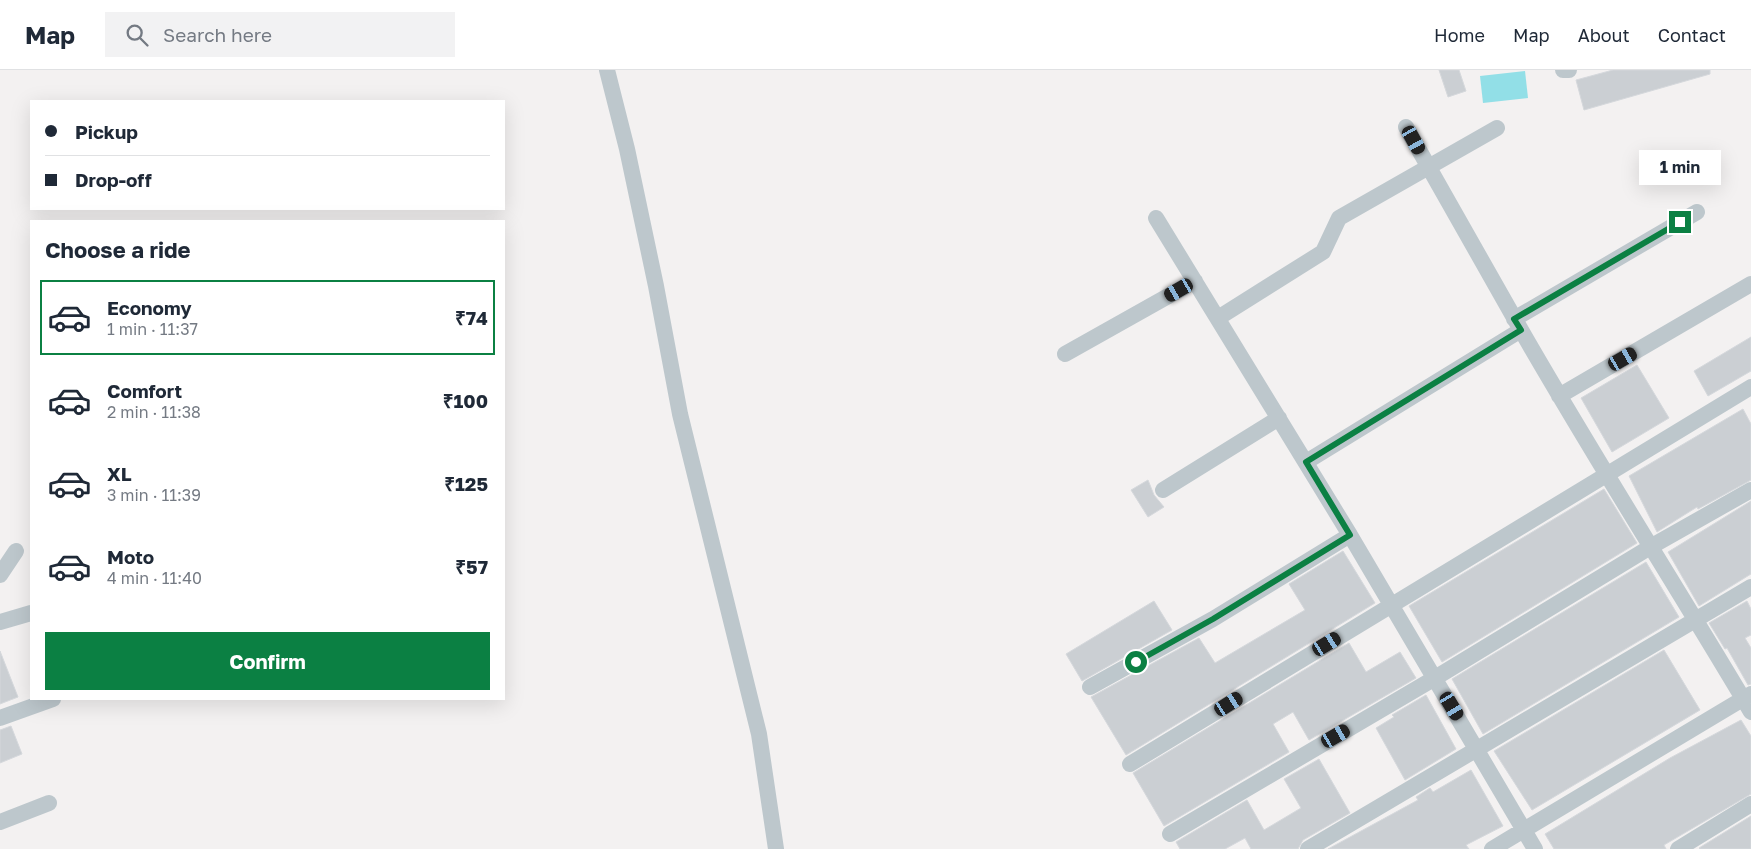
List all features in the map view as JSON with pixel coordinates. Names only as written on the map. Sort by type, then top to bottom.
[{"type":"street","points":[[606,70],[627,148],[680,414],[759,734],[776,849]]},
{"type":"street","points":[[1563,70],[1569,70]]},
{"type":"street","points":[[1406,127],[1559,396],[1696,620],[1748,701],[1492,849]]},
{"type":"street","points":[[1218,318],[1323,252],[1339,218],[1497,128]]},
{"type":"street","points":[[1306,462],[1697,212]]},
{"type":"street","points":[[1156,218],[1350,535],[1535,849]]},
{"type":"street","points":[[1065,354],[1195,281]]},
{"type":"street","points":[[1559,396],[1751,284]]},
{"type":"street","points":[[1130,764],[1751,387]]},
{"type":"street","points":[[1163,490],[1278,418]]},
{"type":"street","points":[[1170,834],[1435,678],[1652,546],[1751,490]]},
{"type":"street","points":[[1090,687],[1213,619],[1350,535]]},
{"type":"street","points":[[0,575],[16,551]]},
{"type":"street","points":[[1308,849],[1751,586]]},
{"type":"street","points":[[0,622],[30,613]]},
{"type":"street","points":[[0,718],[49,700]]},
{"type":"street","points":[[0,822],[49,803]]},
{"type":"street","points":[[1678,849],[1751,804]]},
{"type":"water","points":[[1525,71],[1528,98],[1483,103],[1480,76]]},
{"type":"building","points":[[1439,70],[1459,70],[1466,91],[1448,97]]},
{"type":"building","points":[[1613,70],[1710,70],[1710,74],[1584,110],[1576,80]]},
{"type":"building","points":[[1751,337],[1751,371],[1708,396],[1694,371]]},
{"type":"building","points":[[1637,365],[1669,418],[1612,452],[1581,398]]},
{"type":"building","points":[[1743,409],[1751,424],[1751,480],[1698,509],[1697,507],[1657,532],[1629,476]]},
{"type":"building","points":[[1148,480],[1154,495],[1164,507],[1148,517],[1131,490]]},
{"type":"building","points":[[1604,489],[1637,543],[1442,662],[1409,606]]},
{"type":"building","points":[[1751,501],[1751,574],[1699,606],[1668,552]]},
{"type":"building","points":[[1343,551],[1375,603],[1126,755],[1091,697],[1199,638],[1215,663],[1305,610],[1289,584]]},
{"type":"building","points":[[1646,562],[1679,617],[1483,734],[1452,679]]},
{"type":"building","points":[[1154,601],[1172,630],[1082,681],[1066,654]]},
{"type":"building","points":[[1747,601],[1751,609],[1751,635],[1745,638],[1751,648],[1751,684],[1748,685],[1727,648],[1725,649],[1709,623]]},
{"type":"building","points":[[1349,643],[1366,672],[1400,652],[1416,678],[1309,740],[1293,712],[1273,724],[1289,752],[1164,826],[1133,773]]},
{"type":"building","points":[[1664,650],[1700,710],[1532,810],[1494,751]]},
{"type":"building","points":[[0,651],[18,697],[0,704]]},
{"type":"building","points":[[1426,695],[1456,749],[1405,780],[1376,728],[1394,717],[1392,715]]},
{"type":"building","points":[[1741,720],[1751,736],[1751,794],[1664,845],[1666,849],[1554,849],[1545,834],[1670,758]]},
{"type":"building","points":[[11,726],[22,754],[0,763],[0,730]]},
{"type":"building","points":[[1319,759],[1350,813],[1303,840],[1298,849],[1251,849],[1245,838],[1225,849],[1180,849],[1176,842],[1247,800],[1264,830],[1301,808],[1284,779]]},
{"type":"building","points":[[1471,770],[1503,826],[1466,845],[1469,849],[1328,849],[1418,800],[1416,797],[1430,788],[1433,792]]},
{"type":"building","points":[[1751,816],[1751,849],[1699,848]]},
{"type":"route","points":[[1136,662],[1213,619],[1350,535],[1306,462],[1521,330],[1514,319],[1680,222]]}]
